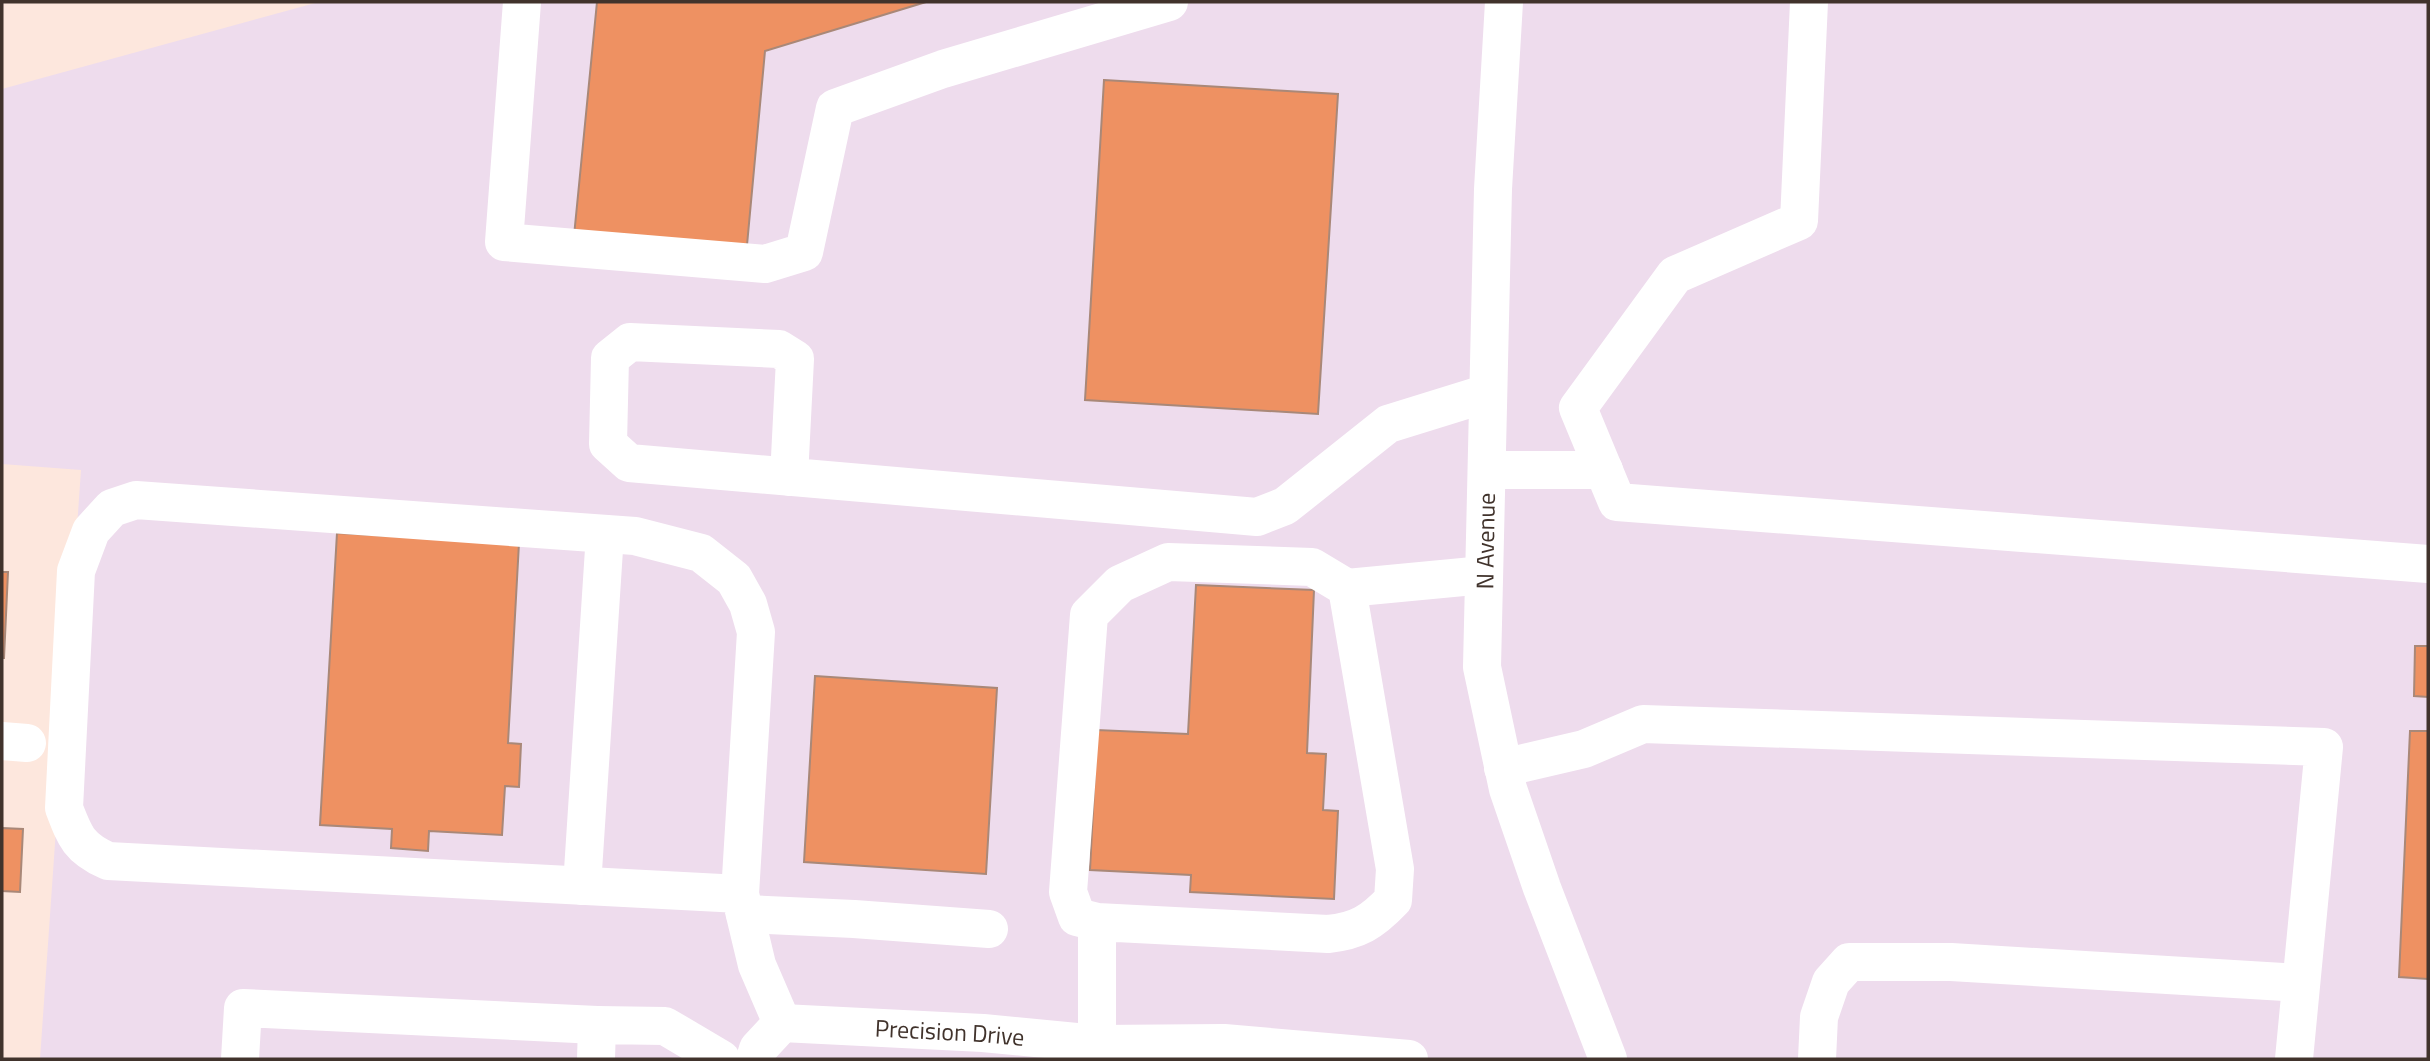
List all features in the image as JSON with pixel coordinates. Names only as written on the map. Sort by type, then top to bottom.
[{"type":"street","points":[[522,2],[503,242],[765,264],[804,252],[835,108],[943,69],[1169,2]]},
{"type":"street","name":"N Avenue","points":[[1504,2],[1493,189],[1482,667],[1508,789],[1542,888],[1608,1059]]},
{"type":"street","points":[[1809,2],[1799,221],[1675,275],[1578,408],[1617,502],[2428,565]]},
{"type":"street","points":[[789,477],[795,359],[779,349],[630,342],[610,358],[608,444],[629,463],[789,477],[1257,517],[1285,506],[1388,424],[1488,393]]},
{"type":"street","points":[[1486,470],[1604,470]]},
{"type":"street","points":[[755,1059],[758,1049],[782,1023],[757,965],[743,904],[756,632],[748,604],[734,579],[701,553],[635,536],[136,500],[112,508],[91,531],[76,571],[64,808],[73,832],[88,852],[108,861],[582,886],[743,904],[854,919],[989,929]]},
{"type":"street","points":[[582,886],[605,534]]},
{"type":"street","points":[[1347,588],[1395,869],[1393,900],[1376,918],[1350,932],[1328,934],[1097,922],[1077,917],[1068,891],[1089,615],[1120,584],[1168,562],[1312,567],[1347,588],[1484,575]]},
{"type":"street","points":[[1503,768],[1584,749],[1643,724],[2324,747],[2294,1059]]},
{"type":"street","points":[[1097,922],[1097,1044]]},
{"type":"street","points":[[1817,1059],[1819,1017],[1831,982],[1849,962],[1951,962],[2301,983]]},
{"type":"street","points":[[240,1059],[243,1009],[597,1042],[665,1026],[721,1059]]},
{"type":"street","name":"Precision Drive","points":[[782,1023],[983,1046],[1097,1044],[1409,1059]]},
{"type":"shaded area","points":[[319,2],[2428,2],[2428,1059],[40,1059],[81,470],[2,464],[2,89]]},
{"type":"building","points":[[597,2],[926,2],[765,51],[747,245],[574,236]]},
{"type":"building","points":[[1104,80],[1338,94],[1318,414],[1085,400]]},
{"type":"building","points":[[337,533],[519,543],[508,743],[521,744],[519,787],[505,786],[502,835],[429,831],[428,851],[391,848],[392,829],[320,825]]},
{"type":"building","points":[[2,572],[8,572],[4,658],[2,658]]},
{"type":"building","points":[[1196,585],[1314,590],[1307,753],[1326,754],[1323,810],[1338,811],[1334,899],[1190,892],[1191,875],[1090,870],[1097,730],[1188,734]]},
{"type":"building","points":[[2415,646],[2428,646],[2428,697],[2414,696]]},
{"type":"building","points":[[815,676],[997,688],[986,874],[804,862]]},
{"type":"building","points":[[2410,731],[2428,731],[2428,979],[2399,977]]},
{"type":"building","points":[[2,828],[23,829],[20,892],[2,891]]}]
